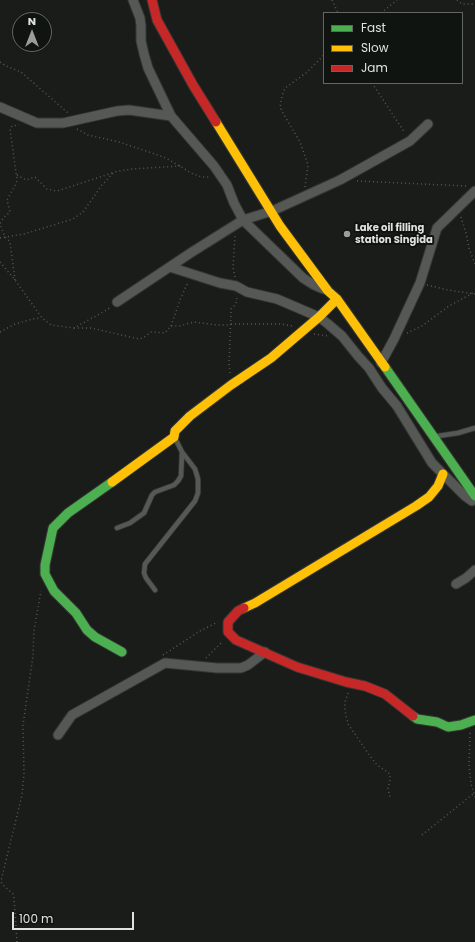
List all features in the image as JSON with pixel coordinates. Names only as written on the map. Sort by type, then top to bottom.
[{"type":"main road","points":[[152,0],[157,20],[193,85],[280,226],[328,291],[337,299],[475,496]]},
{"type":"main road","points":[[122,652],[107,644],[87,630],[76,612],[54,591],[46,577],[45,558],[50,534],[53,528],[58,521],[174,437],[175,431],[190,416],[231,385],[271,358],[337,299]]},
{"type":"main road","points":[[443,474],[438,486],[429,497],[416,506],[255,603],[238,611],[228,622],[228,632],[236,640],[297,666],[385,694],[408,713],[424,721],[437,722],[448,727],[473,721]]},
{"type":"street","points":[[133,0],[140,18],[141,41],[148,68],[171,116],[208,158],[227,185],[239,222],[303,278],[328,291]]},
{"type":"street","points":[[0,107],[37,123],[63,123],[76,125],[106,113],[129,110],[171,116]]},
{"type":"street","points":[[117,302],[239,222],[272,211],[340,180],[410,142],[428,124]]},
{"type":"street","points":[[381,363],[420,283],[438,228],[458,208],[472,188]]},
{"type":"street","points":[[170,267],[236,286],[247,292],[277,299],[318,317],[328,324],[342,336],[369,368],[382,388],[397,406],[432,462],[465,496],[475,502]]},
{"type":"street","points":[[456,584],[475,570]]},
{"type":"street","points":[[58,735],[72,715],[165,663],[217,668],[241,668],[248,665],[265,652]]},
{"type":"lane","points":[[433,437],[458,433],[475,428]]},
{"type":"lane","points":[[155,590],[144,573],[145,564],[195,501],[198,493],[197,474],[192,463],[182,452],[174,437]]},
{"type":"lane","points":[[117,528],[130,523],[144,513],[152,495],[174,485],[178,481],[181,476],[182,452]]},
{"type":"path","points":[[332,0],[338,12]]},
{"type":"path","points":[[382,12],[397,0]]},
{"type":"path","points":[[457,0],[462,4],[475,4]]},
{"type":"path","points":[[302,197],[307,180],[308,164],[300,142],[280,107],[285,88],[306,73],[323,56]]},
{"type":"path","points":[[0,62],[21,72],[55,100],[76,125],[88,135],[118,142],[166,158],[193,174],[202,177],[221,178]]},
{"type":"path","points":[[373,84],[410,142]]},
{"type":"path","points":[[15,280],[10,242],[5,238],[0,222],[10,212],[7,200],[16,184],[11,127],[37,123]]},
{"type":"path","points":[[16,175],[26,180],[35,177],[47,189],[57,191],[114,172],[131,169],[181,166]]},
{"type":"path","points":[[0,238],[24,234],[73,219],[83,212],[102,185],[114,172]]},
{"type":"path","points":[[356,181],[472,188]]},
{"type":"path","points":[[458,208],[475,264]]},
{"type":"path","points":[[231,385],[229,365],[230,325],[231,309],[236,304],[236,286],[233,268],[239,222]]},
{"type":"path","points":[[0,262],[42,318],[51,325],[74,328],[91,328],[139,339],[151,332],[165,333],[171,326],[191,273]]},
{"type":"path","points":[[420,283],[448,290],[474,293]]},
{"type":"path","points":[[394,339],[422,326],[449,306],[474,293]]},
{"type":"path","points":[[74,328],[105,312],[117,302]]},
{"type":"path","points":[[0,332],[15,324],[33,318],[42,318]]},
{"type":"path","points":[[171,326],[179,326],[194,322],[217,325],[281,324],[305,328],[310,333],[318,336],[342,336]]},
{"type":"path","points":[[17,942],[14,898],[13,894],[5,887],[2,881],[22,795],[24,774],[23,725],[33,656],[34,630],[39,598],[46,577]]},
{"type":"path","points":[[159,658],[166,652],[219,621]]},
{"type":"path","points":[[197,666],[220,646],[228,632]]},
{"type":"path","points":[[352,683],[345,702],[345,712],[348,724],[370,756],[378,765],[390,774],[388,792],[390,798]]},
{"type":"path","points":[[422,835],[474,796],[469,765],[473,721]]},
{"type":"traffic: fast","points":[[385,367],[475,496]]},
{"type":"traffic: fast","points":[[112,482],[68,513],[53,528],[45,565],[45,574],[54,591],[76,613],[87,630],[95,637],[122,652]]},
{"type":"traffic: fast","points":[[413,716],[417,719],[437,722],[448,727],[461,725],[475,720]]},
{"type":"traffic: slow","points":[[216,122],[280,226],[328,291],[337,299],[385,367]]},
{"type":"traffic: slow","points":[[112,482],[174,437],[175,431],[190,416],[231,385],[271,358],[319,317],[337,299]]},
{"type":"traffic: slow","points":[[244,608],[255,603],[416,506],[429,497],[438,486],[443,474]]},
{"type":"traffic: jam","points":[[152,0],[157,20],[193,85],[216,122]]},
{"type":"traffic: jam","points":[[244,608],[238,611],[228,622],[228,632],[236,640],[297,667],[346,682],[365,686],[385,694],[413,716]]},
{"type":"place","name":"Lake oil filling station Singida","points":[[347,234]]}]
